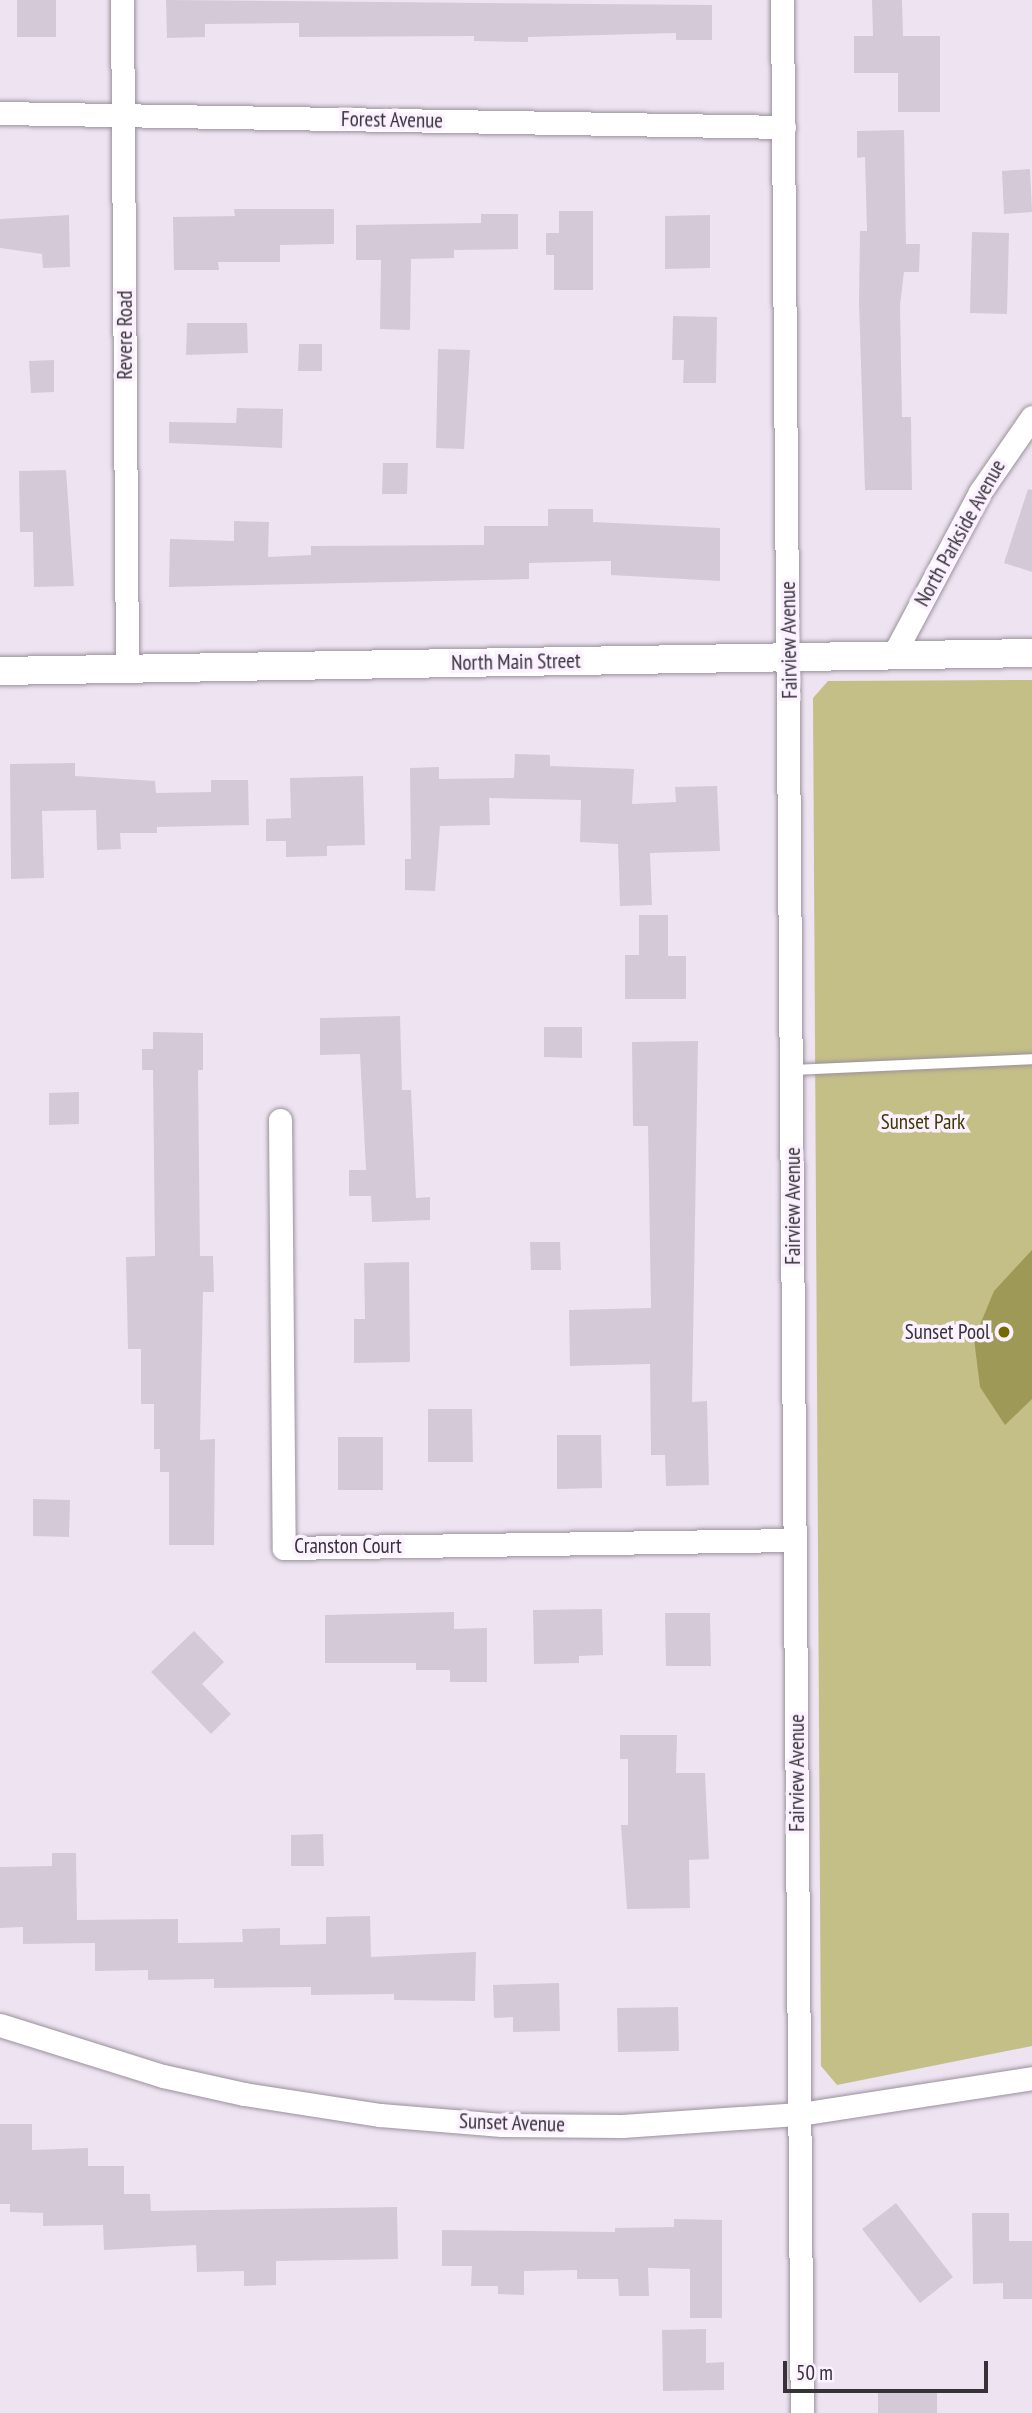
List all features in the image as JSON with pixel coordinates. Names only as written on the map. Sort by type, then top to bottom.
[{"type":"street","name":"Revere Road","points":[[122,0],[127,670]]},
{"type":"street","name":"Fairview Avenue","points":[[782,0],[802,2413]]},
{"type":"street","name":"Forest Avenue","points":[[0,113],[784,127]]},
{"type":"street","name":"North Parkside Avenue","points":[[895,652],[950,543],[1032,418]]},
{"type":"street","name":"North Main Street","points":[[0,671],[895,652],[1032,653]]},
{"type":"street","name":"Cranston Court","points":[[280,1120],[284,1548],[796,1540]]},
{"type":"street","name":"Sunset Avenue","points":[[0,2025],[163,2076],[380,2115],[622,2126],[800,2113],[1032,2078]]},
{"type":"lane","points":[[792,1070],[1032,1059]]},
{"type":"green space","name":"Sunset Park","points":[[1032,680],[1032,2046],[837,2085],[821,2066],[813,698],[828,681]]},
{"type":"shaded area","name":"Sunset Pool","points":[[1032,1250],[1032,1399],[1005,1425],[980,1387],[974,1339],[994,1291]]},
{"type":"building","points":[[17,0],[56,0],[56,37],[17,37]]},
{"type":"building","points":[[166,0],[712,5],[712,40],[676,40],[676,33],[528,37],[528,42],[474,41],[474,36],[299,37],[299,23],[205,24],[205,37],[167,38]]},
{"type":"building","points":[[872,0],[902,0],[903,36],[940,36],[940,112],[898,112],[898,73],[854,73],[854,36],[873,36]]},
{"type":"building","points":[[904,130],[906,244],[920,244],[919,272],[904,272],[900,305],[902,417],[911,417],[912,490],[865,490],[859,302],[860,231],[867,231],[865,157],[857,158],[857,131]]},
{"type":"building","points":[[1030,169],[1032,212],[1004,214],[1002,171]]},
{"type":"building","points":[[234,209],[334,209],[334,244],[280,245],[280,262],[218,262],[219,270],[174,270],[173,217],[235,216]]},
{"type":"building","points":[[559,211],[593,211],[593,290],[554,290],[554,255],[546,255],[546,233],[559,233]]},
{"type":"building","points":[[481,214],[518,214],[518,249],[454,250],[454,258],[411,259],[410,330],[380,329],[381,260],[356,260],[356,225],[481,223]]},
{"type":"building","points":[[69,215],[70,267],[43,268],[42,254],[0,248],[0,219]]},
{"type":"building","points":[[710,215],[710,268],[665,269],[665,216]]},
{"type":"building","points":[[972,232],[1009,233],[1007,314],[970,313]]},
{"type":"building","points":[[673,316],[717,317],[716,383],[683,383],[684,360],[672,360]]},
{"type":"building","points":[[187,323],[247,323],[248,353],[186,355]]},
{"type":"building","points":[[299,344],[322,344],[322,371],[298,371]]},
{"type":"building","points":[[438,349],[470,350],[464,449],[436,448]]},
{"type":"building","points":[[54,360],[54,392],[31,393],[29,361]]},
{"type":"building","points":[[237,408],[283,409],[282,448],[169,443],[169,422],[236,423]]},
{"type":"building","points":[[383,463],[408,463],[407,494],[382,494]]},
{"type":"building","points":[[66,470],[74,586],[34,587],[33,532],[20,532],[19,471]]},
{"type":"building","points":[[1028,489],[1032,490],[1032,572],[1004,563]]},
{"type":"building","points":[[548,509],[593,509],[593,522],[720,528],[720,581],[611,575],[611,561],[529,563],[529,579],[169,587],[170,539],[234,541],[234,521],[269,522],[268,557],[311,555],[311,546],[484,545],[484,526],[548,526]]},
{"type":"building","points":[[515,754],[550,755],[550,766],[634,769],[632,804],[676,802],[675,787],[717,786],[720,851],[650,853],[652,905],[620,906],[618,844],[580,842],[581,800],[489,798],[490,825],[440,826],[435,891],[405,890],[405,859],[411,859],[410,768],[439,767],[439,779],[514,778]]},
{"type":"building","points":[[75,763],[75,776],[155,781],[156,793],[211,792],[211,780],[248,780],[249,825],[157,827],[157,833],[120,833],[121,849],[97,850],[96,810],[42,811],[44,878],[11,879],[10,764]]},
{"type":"building","points":[[363,776],[365,845],[327,846],[327,856],[286,857],[286,841],[266,841],[266,819],[291,818],[290,778]]},
{"type":"building","points":[[639,915],[668,915],[668,956],[686,956],[686,999],[625,999],[625,955],[639,955]]},
{"type":"building","points":[[400,1016],[402,1090],[411,1090],[416,1198],[430,1197],[430,1220],[372,1222],[371,1196],[349,1196],[349,1170],[366,1170],[360,1054],[320,1055],[320,1018]]},
{"type":"building","points":[[544,1027],[582,1027],[582,1058],[544,1057]]},
{"type":"building","points":[[153,1032],[203,1033],[203,1070],[198,1070],[200,1256],[213,1256],[214,1292],[203,1292],[200,1440],[215,1439],[214,1545],[169,1545],[169,1472],[160,1472],[160,1449],[154,1449],[154,1404],[141,1404],[141,1349],[128,1349],[126,1257],[155,1256],[153,1070],[142,1070],[142,1049],[153,1049]]},
{"type":"building","points":[[698,1041],[692,1402],[707,1401],[709,1485],[666,1486],[665,1455],[651,1455],[650,1364],[570,1366],[569,1310],[651,1308],[648,1126],[633,1126],[632,1042]]},
{"type":"building","points":[[79,1092],[79,1124],[49,1125],[49,1093]]},
{"type":"building","points":[[530,1242],[560,1242],[561,1270],[531,1270]]},
{"type":"building","points":[[409,1262],[410,1362],[354,1363],[354,1319],[365,1319],[364,1263]]},
{"type":"building","points":[[428,1409],[472,1409],[473,1462],[428,1462]]},
{"type":"building","points":[[557,1435],[601,1435],[602,1488],[557,1489]]},
{"type":"building","points":[[338,1437],[383,1437],[383,1490],[338,1490]]},
{"type":"building","points":[[33,1499],[70,1500],[69,1537],[33,1536]]},
{"type":"building","points":[[602,1609],[603,1655],[579,1656],[579,1663],[534,1664],[533,1610]]},
{"type":"building","points":[[454,1612],[454,1629],[487,1628],[487,1682],[450,1682],[450,1670],[416,1670],[416,1663],[325,1663],[325,1615]]},
{"type":"building","points":[[665,1613],[710,1613],[711,1666],[666,1666]]},
{"type":"building","points":[[194,1631],[224,1662],[202,1684],[231,1714],[211,1734],[151,1672]]},
{"type":"building","points":[[620,1735],[677,1735],[676,1773],[705,1773],[709,1859],[689,1860],[690,1908],[627,1909],[621,1825],[628,1825],[628,1759],[620,1759]]},
{"type":"building","points":[[323,1834],[324,1866],[291,1866],[291,1835]]},
{"type":"building","points":[[52,1853],[76,1853],[77,1920],[178,1919],[178,1943],[243,1942],[242,1929],[280,1928],[280,1945],[326,1944],[326,1917],[370,1916],[371,1957],[476,1952],[475,2001],[394,2000],[394,1994],[311,1995],[311,1987],[214,1988],[214,1979],[148,1980],[148,1970],[95,1971],[95,1943],[23,1944],[23,1927],[0,1928],[0,1867],[52,1866]]},
{"type":"building","points":[[559,1983],[560,2031],[513,2032],[513,2017],[494,2018],[493,1985]]},
{"type":"building","points":[[678,2007],[679,2051],[618,2052],[617,2008]]},
{"type":"building","points":[[0,2124],[32,2124],[32,2150],[88,2148],[88,2166],[124,2166],[124,2194],[150,2194],[151,2211],[397,2207],[398,2259],[276,2261],[276,2285],[244,2286],[244,2271],[197,2272],[196,2245],[104,2250],[103,2225],[43,2226],[43,2213],[10,2212],[10,2204],[0,2204]]},
{"type":"building","points":[[896,2203],[953,2277],[920,2303],[862,2229]]},
{"type":"building","points":[[972,2213],[1009,2213],[1009,2241],[1032,2241],[1032,2299],[1003,2299],[1003,2283],[973,2284]]},
{"type":"building","points":[[674,2219],[722,2220],[722,2318],[690,2318],[690,2269],[648,2268],[649,2296],[619,2296],[618,2279],[577,2279],[577,2270],[524,2271],[524,2295],[498,2294],[498,2286],[471,2286],[472,2266],[442,2266],[442,2230],[615,2232],[615,2228],[674,2227]]},
{"type":"building","points":[[706,2329],[706,2363],[724,2362],[724,2390],[663,2391],[662,2330]]},
{"type":"building","points":[[937,2390],[937,2413],[878,2413],[878,2391]]},
{"type":"place","name":"Sunset Pool","points":[[1004,1332]]}]
